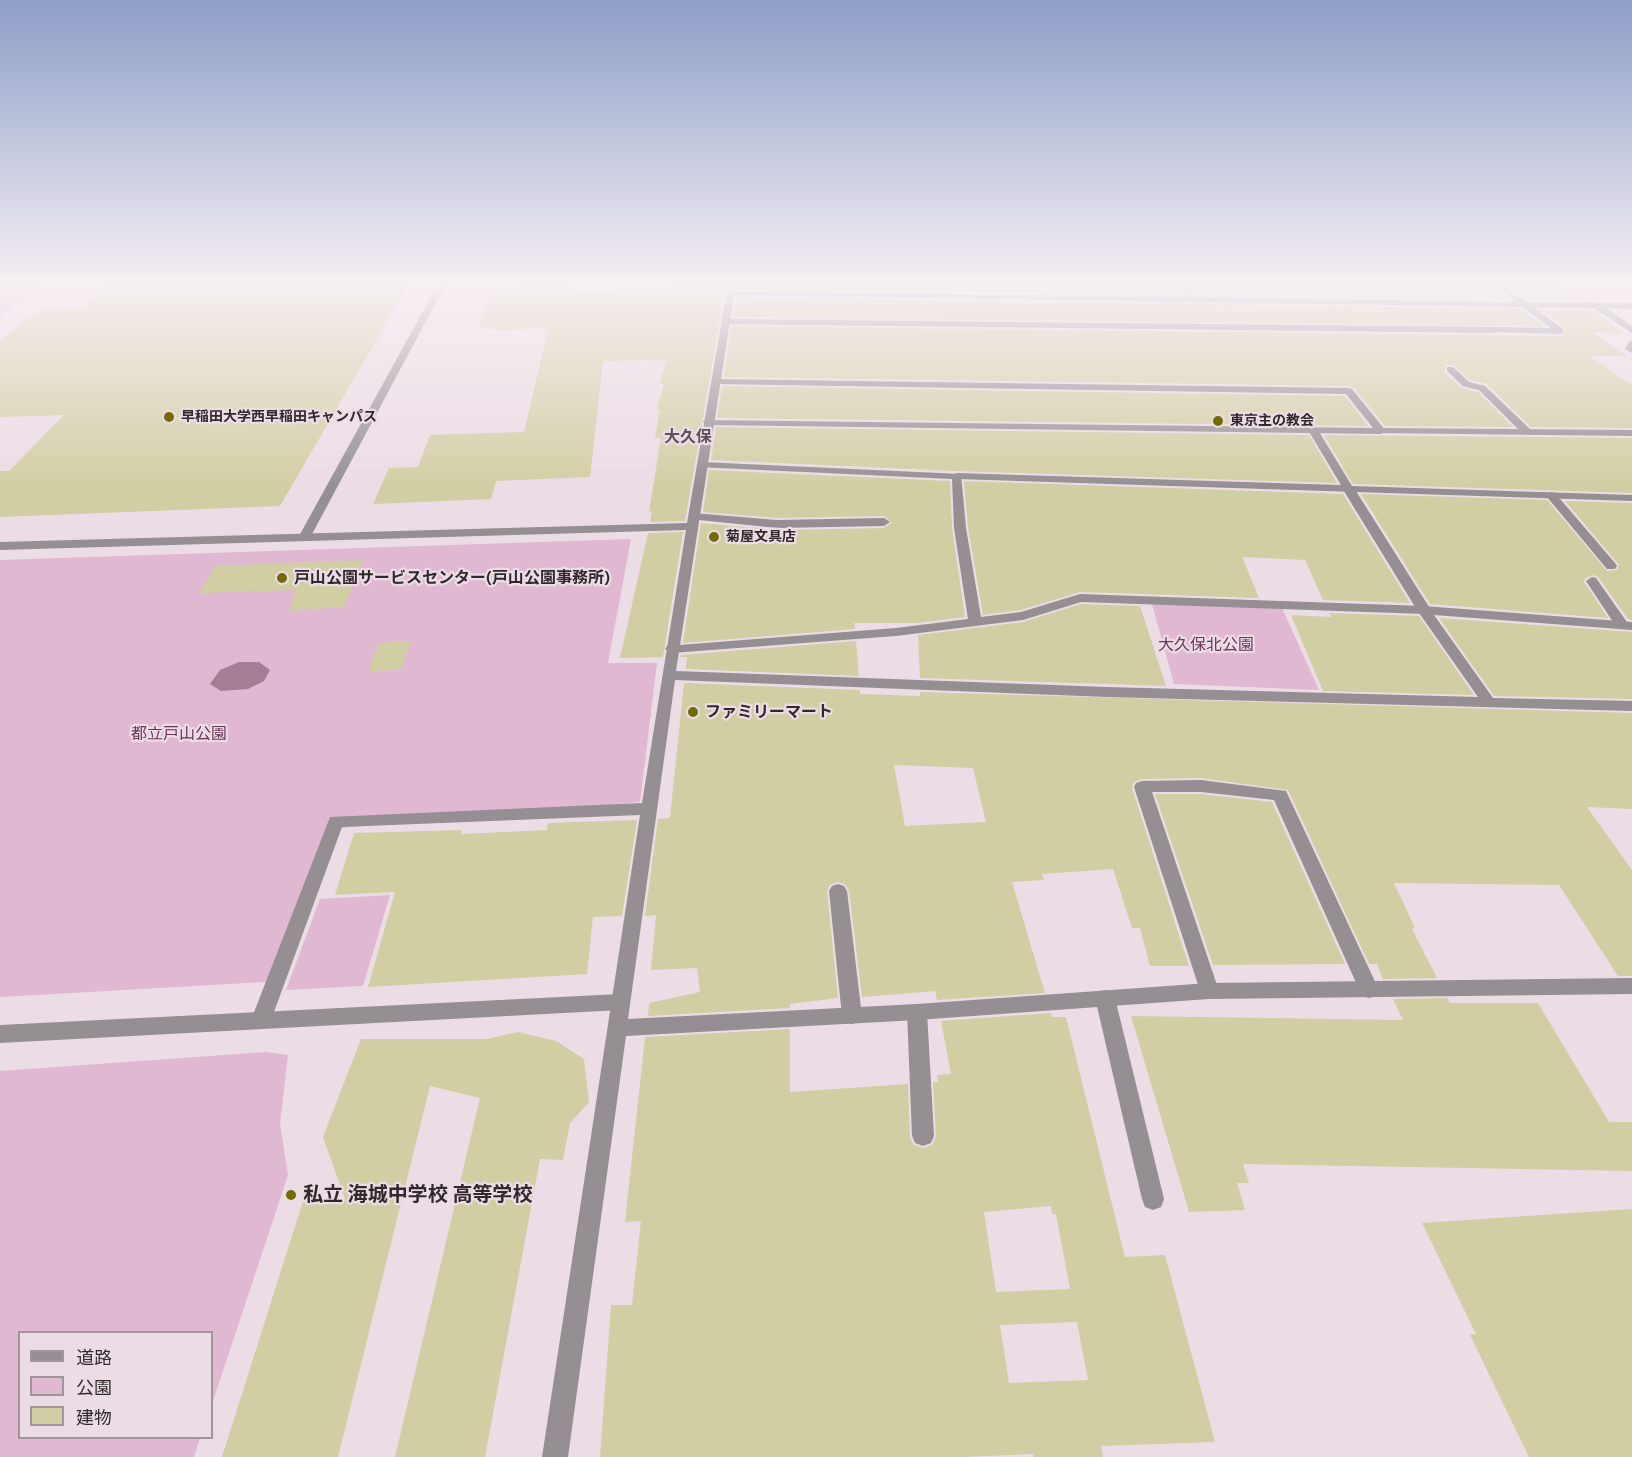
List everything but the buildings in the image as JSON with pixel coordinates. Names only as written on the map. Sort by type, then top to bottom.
[{"type":"street","points":[[305,536],[405,352]]},
{"type":"street","points":[[555,1457],[668,675],[721,352]]},
{"type":"street","points":[[1450,369],[1466,384],[1482,388],[1527,432]]},
{"type":"street","points":[[716,382],[1349,391],[1381,431]]},
{"type":"street","points":[[708,422],[1632,433]]},
{"type":"street","points":[[1313,430],[1424,610],[1488,701]]},
{"type":"street","points":[[702,465],[957,476],[1632,498]]},
{"type":"street","points":[[957,476],[960,528],[975,622]]},
{"type":"street","points":[[1551,495],[1611,566]]},
{"type":"street","points":[[0,546],[692,521],[777,524],[884,522]]},
{"type":"street","points":[[1592,581],[1627,626]]},
{"type":"street","points":[[672,649],[896,632],[1023,616],[1080,598],[1424,610],[1627,626]]},
{"type":"street","points":[[668,675],[1107,692],[1632,706]]},
{"type":"street","points":[[1209,991],[1142,787],[1201,786],[1280,795],[1369,990]]},
{"type":"street","points":[[261,1020],[336,821],[648,809]]},
{"type":"street","points":[[838,891],[852,1016]]},
{"type":"street","points":[[618,1028],[917,1012],[1209,991],[1632,987]]},
{"type":"street","points":[[1105,998],[1153,1199]]},
{"type":"street","points":[[0,1034],[620,1002]]},
{"type":"street","points":[[917,1012],[923,1136]]},
{"type":"green space","name":"都立戸山公園","points":[[631,539],[608,663],[657,663],[640,802],[341,828],[266,982],[0,997],[0,560]]},
{"type":"green space","name":"大久保北公園","points":[[1152,604],[1282,608],[1319,690],[1174,684]]},
{"type":"green space","points":[[390,895],[363,986],[286,990],[320,899]]},
{"type":"green space","points":[[266,1052],[288,1055],[280,1124],[288,1175],[213,1401],[213,1331],[18,1331],[18,1439],[200,1439],[194,1457],[0,1457],[0,1071]]},
{"type":"shaded area","points":[[239,662],[259,662],[270,670],[264,681],[248,689],[221,691],[210,684],[220,670]]},
{"type":"place","name":"早稲田大学西早稲田キャンパス","points":[[169,417]]},
{"type":"place","name":"東京主の教会","points":[[1218,421]]},
{"type":"place","name":"菊屋文具店","points":[[714,537]]},
{"type":"place","name":"戸山公園サービスセンター(戸山公園事務所)","points":[[282,578]]},
{"type":"place","name":"ファミリーマート","points":[[693,712]]},
{"type":"place","name":"私立 海城中学校 高等学校","points":[[291,1195]]},
{"type":"district","name":"大久保","points":[[688,437]]}]
